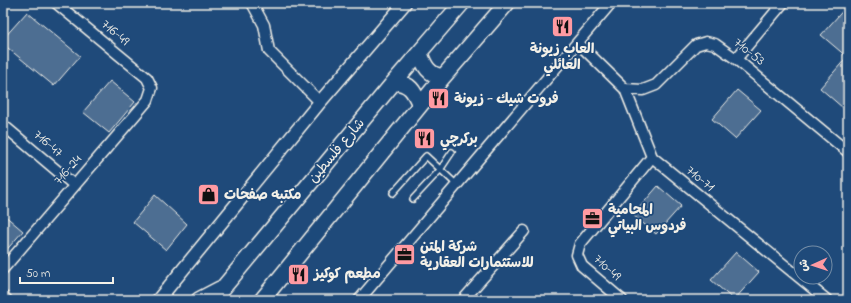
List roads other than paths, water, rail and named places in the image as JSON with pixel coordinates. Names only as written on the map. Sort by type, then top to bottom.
[{"type":"main road","name":"شارع فلسطين","points":[[213,300],[394,82],[462,3]]},
{"type":"main road","points":[[262,300],[443,77],[507,3]]},
{"type":"main road","points":[[420,53],[422,62],[429,72],[436,76],[443,77]]},
{"type":"main road","points":[[394,82],[402,82],[410,87],[415,93],[420,105]]},
{"type":"main road","points":[[199,300],[223,288]]},
{"type":"street","name":"716-49","points":[[56,3],[147,78],[152,88]]},
{"type":"street","points":[[252,3],[264,25],[269,51],[320,102]]},
{"type":"street","points":[[158,300],[320,102],[405,3]]},
{"type":"street","points":[[359,300],[611,3]]},
{"type":"street","points":[[736,59],[783,3]]},
{"type":"street","name":"710-53","points":[[625,89],[643,90],[656,85],[696,45],[706,42],[715,44],[736,59],[848,152]]},
{"type":"street","points":[[578,43],[625,89],[652,158]]},
{"type":"street","name":"716-24","points":[[3,269],[148,100],[152,88]]},
{"type":"street","name":"716-47","points":[[3,125],[74,185]]},
{"type":"street","name":"710-49","points":[[622,300],[582,266],[578,255],[580,244],[652,158]]},
{"type":"street","name":"710-71","points":[[652,158],[827,300]]},
{"type":"street","points":[[463,300],[524,231]]},
{"type":"street","points":[[3,296],[7,300]]},
{"type":"lane","points":[[413,199],[440,170],[452,152]]},
{"type":"lane","points":[[393,193],[426,156],[457,185]]},
{"type":"place","name":"العاب زيونة العائلي","points":[[562,27]]},
{"type":"place","name":"فروت شيك - زيونة","points":[[439,99]]},
{"type":"place","name":"بركرچي","points":[[424,139]]},
{"type":"place","name":"مكتبه صفحات","points":[[208,195]]},
{"type":"place","name":"المحامية فردوس البياتي","points":[[593,218]]},
{"type":"place","name":"شركة المتن للاستثمارات العقارية","points":[[404,255]]},
{"type":"place","name":"مطعم كوكيز","points":[[299,274]]}]
